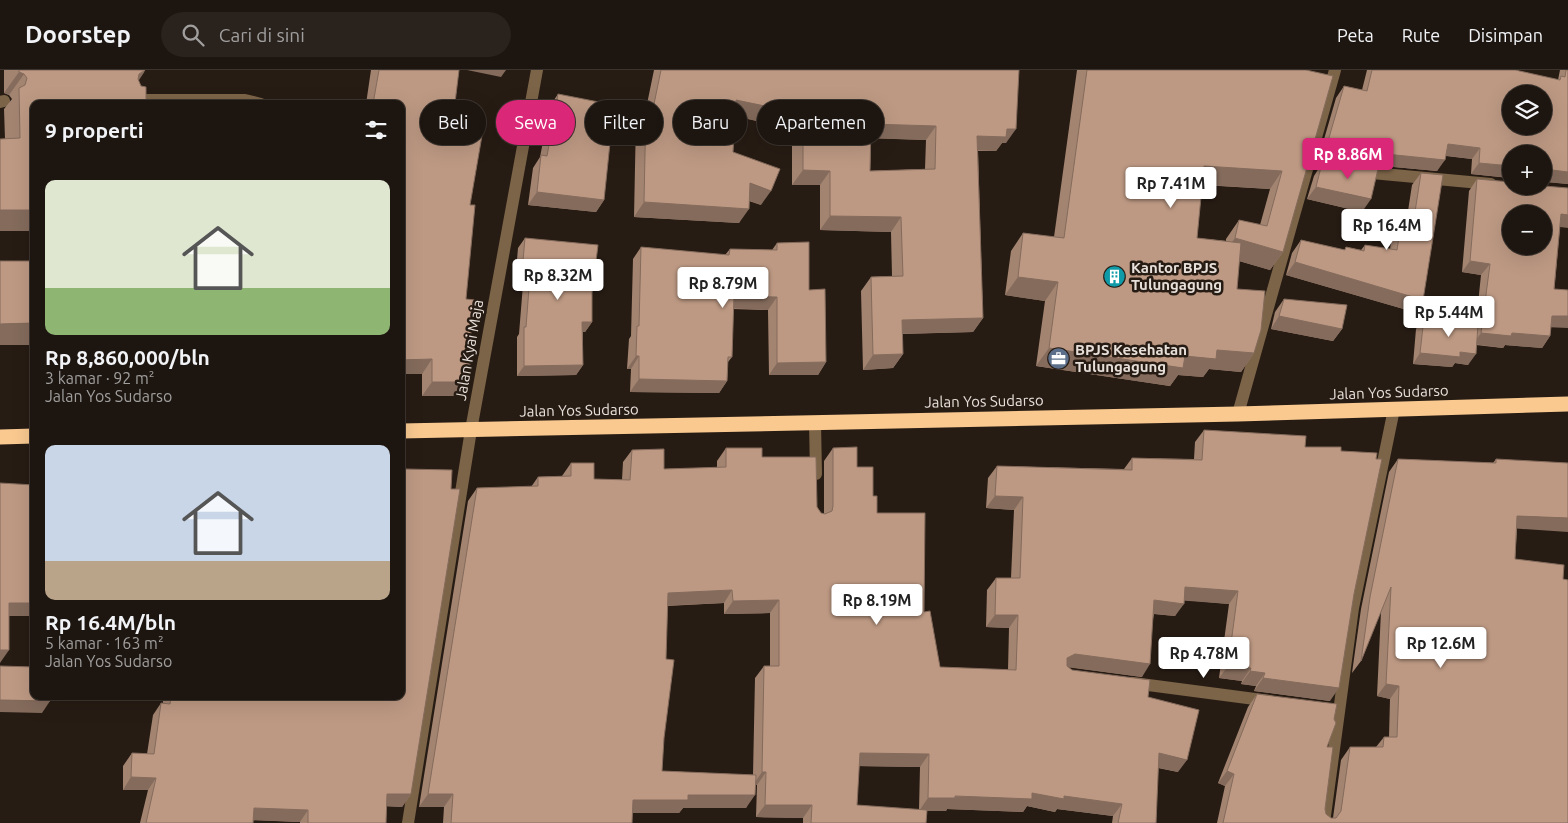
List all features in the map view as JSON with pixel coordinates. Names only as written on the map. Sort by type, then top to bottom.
[{"type":"highway","name":"Jalan Yos Sudarso","points":[[405,431],[1238,414],[1568,404]]},
{"type":"highway","points":[[0,437],[30,436]]},
{"type":"street","name":"Jalan Kyai Maja","points":[[408,823],[471,430],[537,70]]},
{"type":"street","points":[[1238,414],[1312,168],[1326,86],[1334,70]]},
{"type":"street","points":[[131,100],[245,100]]},
{"type":"street","points":[[1346,171],[1500,185]]},
{"type":"street","points":[[1324,823],[1334,709],[1394,409]]},
{"type":"street","points":[[815,422],[816,490]]},
{"type":"street","points":[[1124,682],[1280,702]]},
{"type":"building","points":[[19,70],[145,70],[139,74],[138,79],[141,86],[146,87],[146,100],[30,100],[30,210],[0,210],[0,139],[20,138],[19,88],[25,85],[27,78]]},
{"type":"building","points":[[379,70],[459,70],[455,100],[420,100],[420,145],[480,145],[470,205],[475,205],[466,299],[475,300],[470,342],[470,382],[432,382],[432,359],[405,360],[405,100],[374,100]]},
{"type":"building","points":[[661,70],[1019,70],[1016,129],[1007,129],[1006,137],[977,136],[983,318],[902,320],[903,354],[873,355],[871,277],[903,276],[901,217],[830,216],[830,171],[803,170],[803,145],[871,145],[870,171],[935,169],[936,126],[884,124],[884,100],[757,100],[757,104],[747,102],[747,100],[673,100],[673,145],[733,145],[733,152],[780,169],[771,191],[750,183],[749,209],[644,202],[645,145],[663,145],[663,100],[655,100]]},
{"type":"building","name":"Kantor BPJS Tulungagung","points":[[1087,70],[1306,70],[1333,76],[1283,252],[1235,238],[1239,220],[1267,226],[1282,171],[1204,166],[1197,238],[1241,243],[1237,289],[1265,291],[1261,330],[1254,353],[1217,350],[1216,359],[1185,356],[1183,368],[1049,348],[1058,282],[1018,277],[1023,233],[1064,238]]},
{"type":"building","points":[[1372,70],[1515,70],[1560,80],[1561,76],[1565,77],[1566,70],[1568,70],[1568,172],[1552,170],[1552,145],[1502,145],[1502,165],[1479,163],[1480,148],[1448,144],[1445,160],[1326,148],[1344,86],[1367,91]]},
{"type":"building","points":[[558,94],[589,100],[585,100],[585,145],[610,145],[604,200],[537,192],[541,155],[547,156],[549,145],[575,145],[575,100],[557,100]]},
{"type":"building","points":[[1322,163],[1378,169],[1371,199],[1316,187]]},
{"type":"building","points":[[1421,173],[1443,175],[1423,300],[1295,262],[1301,240],[1345,250],[1346,247],[1364,251],[1365,245],[1397,250],[1401,224],[1413,225]]},
{"type":"building","points":[[1477,179],[1502,181],[1502,195],[1552,195],[1552,187],[1568,188],[1568,215],[1561,214],[1554,289],[1568,290],[1568,316],[1552,316],[1550,336],[1512,333],[1511,336],[1481,333],[1490,264],[1470,261]]},
{"type":"building","points":[[525,238],[598,245],[592,293],[592,322],[582,322],[583,365],[524,366],[524,327],[526,327],[531,262],[523,261]]},
{"type":"building","points":[[809,242],[809,290],[825,289],[826,362],[777,363],[777,297],[734,296],[732,357],[728,357],[727,381],[639,379],[639,356],[636,356],[637,326],[639,326],[641,247],[729,255],[730,249],[777,250],[777,243]]},
{"type":"building","points":[[0,261],[30,261],[30,323],[0,324]]},
{"type":"building","points":[[1284,299],[1347,305],[1342,329],[1279,316]]},
{"type":"building","points":[[1424,318],[1478,324],[1476,354],[1460,352],[1460,357],[1420,353]]},
{"type":"building","points":[[1204,430],[1306,436],[1305,447],[1341,447],[1341,451],[1377,453],[1376,459],[1382,459],[1354,594],[1339,688],[1263,678],[1265,673],[1250,671],[1251,668],[1228,666],[1238,591],[1185,587],[1184,604],[1154,600],[1150,664],[1075,654],[1067,658],[1067,666],[1072,670],[1150,680],[1148,697],[1199,710],[1187,760],[1159,753],[1156,823],[1118,823],[1122,804],[1064,796],[1064,799],[1032,793],[1032,799],[955,796],[955,798],[928,798],[929,754],[860,753],[857,805],[927,810],[926,823],[811,823],[812,805],[765,805],[766,772],[762,772],[764,666],[779,666],[779,600],[733,601],[732,590],[668,593],[666,659],[674,660],[664,738],[662,771],[756,775],[755,795],[688,795],[688,800],[633,800],[632,823],[451,823],[453,794],[428,794],[477,488],[538,486],[538,477],[571,476],[571,463],[594,463],[594,479],[630,480],[632,450],[664,449],[664,469],[726,467],[726,448],[762,448],[762,457],[816,457],[817,507],[821,513],[825,514],[832,511],[833,506],[833,448],[857,447],[857,467],[873,467],[873,496],[877,496],[877,513],[925,513],[924,612],[930,611],[940,667],[1016,670],[1018,615],[995,615],[996,578],[1020,578],[1023,497],[995,496],[997,466],[1132,470],[1132,458],[1202,460]]},
{"type":"building","points":[[1398,459],[1496,463],[1496,459],[1568,463],[1568,518],[1517,516],[1515,559],[1564,565],[1563,579],[1568,580],[1568,823],[1223,823],[1234,774],[1227,771],[1257,694],[1337,704],[1334,719],[1336,723],[1327,747],[1333,747],[1325,809],[1326,814],[1331,818],[1336,818],[1341,811],[1350,747],[1383,747],[1384,737],[1397,737],[1399,686],[1386,684],[1391,587],[1361,661],[1370,597]]},
{"type":"building","points":[[405,469],[452,470],[451,489],[460,489],[411,794],[387,794],[386,823],[308,823],[308,810],[254,808],[253,823],[146,823],[156,778],[131,777],[132,753],[154,754],[161,703],[170,704],[170,700],[405,700]]},
{"type":"building","points":[[0,483],[30,485],[30,603],[9,603],[9,650],[0,650]]},
{"type":"building","points":[[0,666],[30,667],[30,700],[50,700],[50,701],[0,700]]},
{"type":"place","name":"Kantor BPJS Tulungagung","points":[[1115,276]]},
{"type":"place","name":"BPJS Kesehatan Tulungagung","points":[[1059,358]]}]
